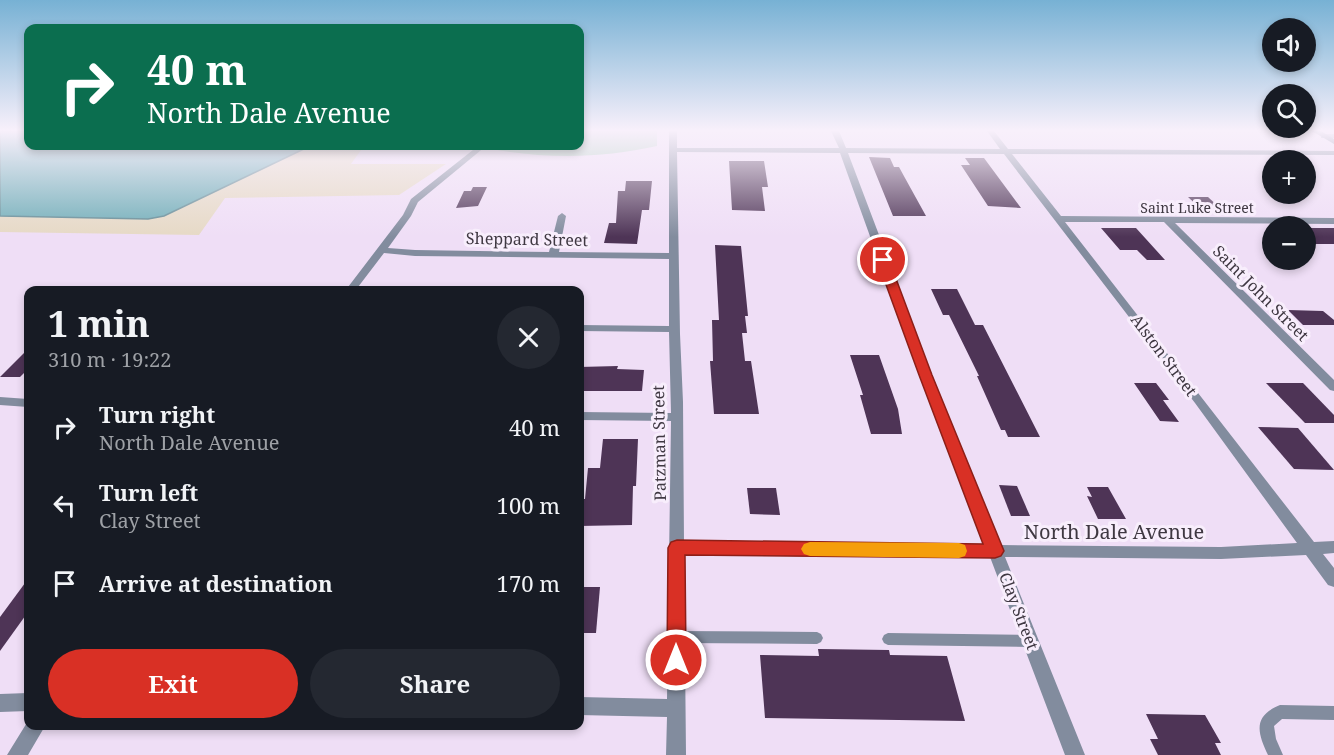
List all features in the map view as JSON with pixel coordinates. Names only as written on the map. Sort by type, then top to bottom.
[{"type":"street","points":[[354,286],[407,216],[414,201],[457,166]]},
{"type":"street","name":"Patzman Street","points":[[674,166],[676,755]]},
{"type":"street","name":"Clay Street","points":[[849,166],[926,375],[1075,755]]},
{"type":"street","name":"Alston Street","points":[[1017,166],[1334,580]]},
{"type":"street","points":[[553,255],[562,216]]},
{"type":"street","name":"Saint Luke Street","points":[[1060,219],[1334,221]]},
{"type":"street","name":"Saint John Street","points":[[1167,220],[1334,387]]},
{"type":"street","name":"Sheppard Street","points":[[380,250],[675,256]]},
{"type":"street","points":[[584,328],[674,329]]},
{"type":"street","points":[[0,401],[24,403]]},
{"type":"street","points":[[584,416],[676,417]]},
{"type":"street","name":"North Dale Avenue","points":[[677,548],[1221,553],[1334,547]]},
{"type":"street","points":[[0,703],[24,702]]},
{"type":"street","points":[[584,706],[676,708]]},
{"type":"street","points":[[17,755],[33,730]]},
{"type":"lane","points":[[676,637],[818,638]]},
{"type":"lane","points":[[888,639],[1030,640]]},
{"type":"lane","points":[[1276,755],[1269,743],[1266,731],[1267,721],[1280,712],[1334,713]]},
{"type":"shaded area","points":[[0,166],[443,166],[399,195],[225,198],[199,235],[0,232]]},
{"type":"shaded area","points":[[0,166],[268,166],[164,216],[148,219],[0,216]]},
{"type":"building","points":[[729,166],[765,166],[768,187],[762,187],[765,211],[732,210]]},
{"type":"building","points":[[873,166],[899,167],[926,216],[893,216]]},
{"type":"building","points":[[962,166],[990,166],[1021,208],[988,206]]},
{"type":"building","points":[[626,181],[652,181],[649,210],[642,210],[637,244],[604,243],[609,223],[616,223],[618,191],[625,191]]},
{"type":"building","points":[[473,187],[487,187],[478,206],[456,208],[464,191],[471,191]]},
{"type":"building","points":[[1188,197],[1208,197],[1222,210],[1202,210]]},
{"type":"building","points":[[1101,228],[1136,228],[1165,260],[1147,260],[1137,250],[1120,250]]},
{"type":"building","points":[[1316,228],[1334,228],[1334,244],[1316,244]]},
{"type":"building","points":[[715,245],[741,246],[748,316],[745,316],[747,333],[742,333],[745,361],[751,361],[759,414],[714,414],[710,361],[713,361],[712,320],[719,320]]},
{"type":"building","points":[[931,289],[957,289],[975,325],[983,325],[1040,437],[1008,437],[1005,430],[1001,430],[977,376],[979,376],[949,315],[943,315]]},
{"type":"building","points":[[1288,310],[1323,311],[1334,320],[1334,325],[1303,325]]},
{"type":"building","points":[[24,353],[24,373],[20,377],[0,377]]},
{"type":"building","points":[[850,355],[879,355],[898,409],[902,434],[871,434],[860,395],[863,395]]},
{"type":"building","points":[[618,366],[617,369],[644,370],[642,391],[584,391],[584,367]]},
{"type":"building","points":[[1134,383],[1156,383],[1169,400],[1163,400],[1179,422],[1160,421]]},
{"type":"building","points":[[1266,383],[1303,383],[1334,415],[1334,423],[1305,423]]},
{"type":"building","points":[[1258,427],[1298,428],[1334,470],[1294,469]]},
{"type":"building","points":[[603,439],[638,439],[632,525],[584,526],[584,499],[588,468],[600,468]]},
{"type":"building","points":[[999,485],[1017,486],[1030,516],[1011,516]]},
{"type":"building","points":[[1087,487],[1108,487],[1126,519],[1098,519],[1087,496],[1092,497]]},
{"type":"building","points":[[747,488],[776,488],[780,515],[750,514]]},
{"type":"building","points":[[24,584],[24,618],[0,651],[0,617]]},
{"type":"building","points":[[584,587],[600,587],[596,633],[584,633]]},
{"type":"building","points":[[818,649],[889,650],[890,655],[947,656],[965,721],[765,718],[760,655],[819,656]]},
{"type":"building","points":[[1146,714],[1205,715],[1221,743],[1215,743],[1221,755],[1158,755],[1150,739],[1158,739]]},
{"type":"slow traffic","points":[[810,549],[959,551]]},
{"type":"route","points":[[676,660],[677,548],[995,551],[883,260]]}]
